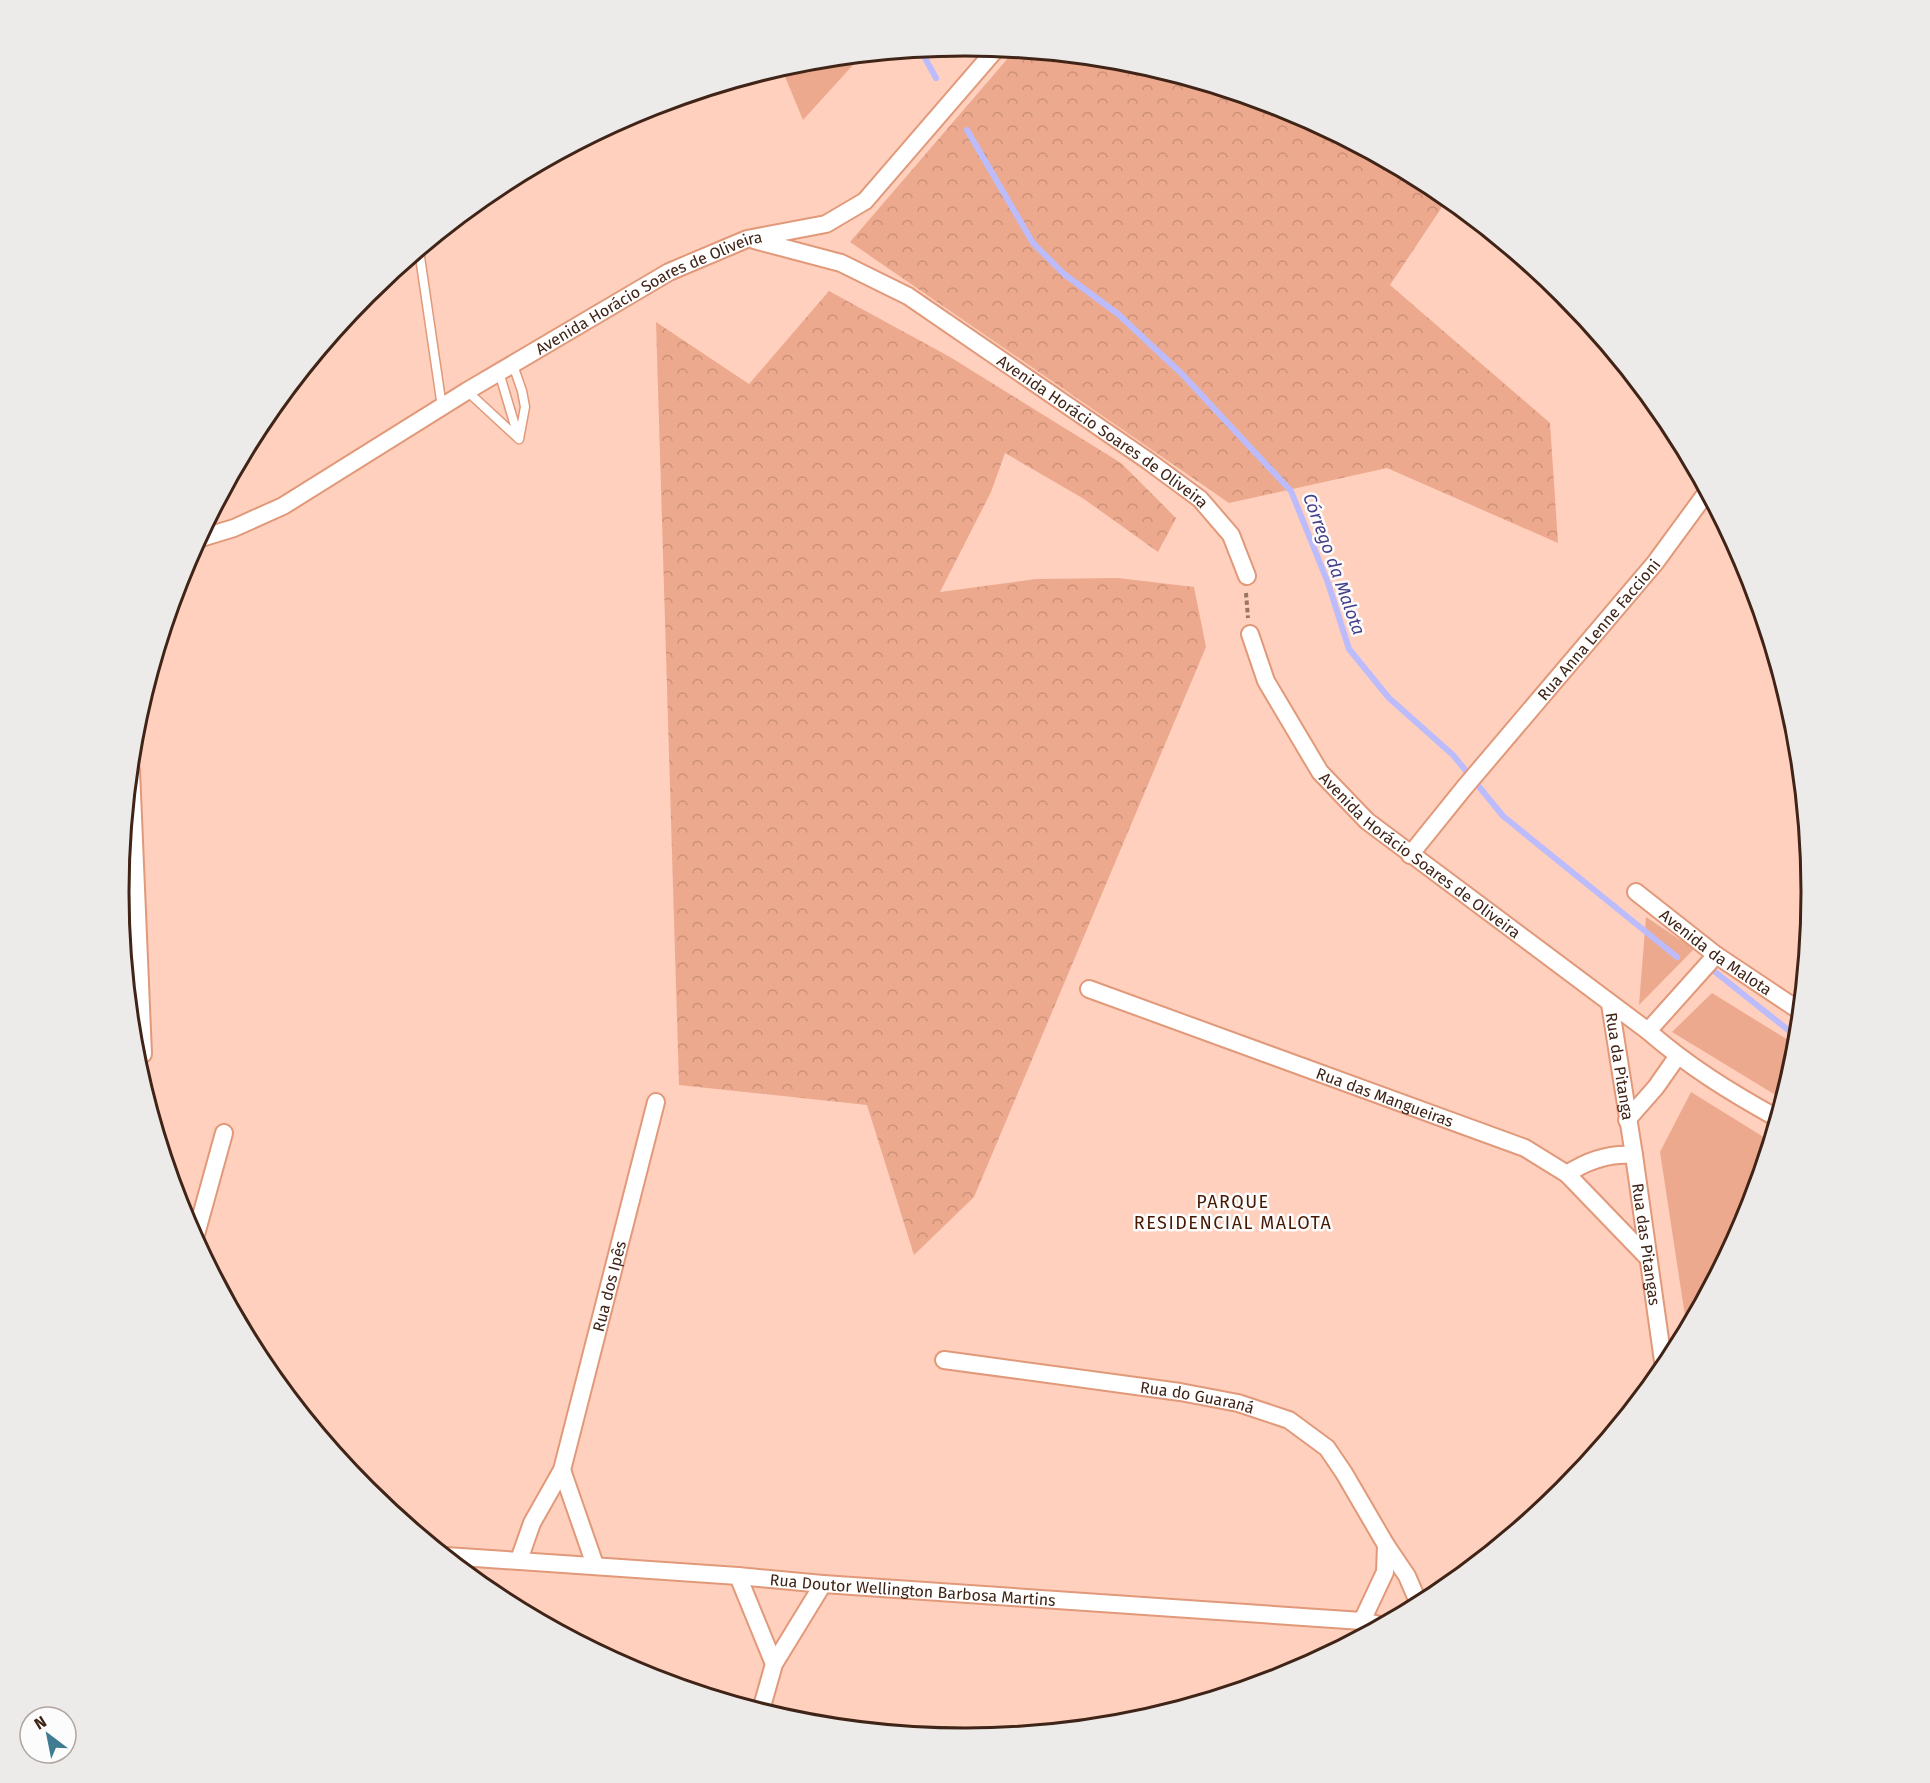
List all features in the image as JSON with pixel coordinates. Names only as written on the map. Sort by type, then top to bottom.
[{"type":"street","points":[[747,239],[826,224],[866,201],[990,56]]},
{"type":"street","name":"Avenida Horácio Soares de Oliveira","points":[[209,536],[234,528],[283,506],[467,391],[669,272],[747,239],[841,263],[908,296],[1200,499],[1231,535],[1247,576]]},
{"type":"street","name":"Rua Anna Lenne Faccioni","points":[[1410,855],[1655,563],[1702,498]]},
{"type":"street","name":"Avenida Horácio Soares de Oliveira","points":[[1250,634],[1266,681],[1320,772],[1367,821],[1648,1031],[1677,1056],[1729,1092],[1771,1115]]},
{"type":"street","points":[[132,822],[142,1039]]},
{"type":"street","name":"Avenida da Malota","points":[[1636,892],[1716,955],[1793,1006]]},
{"type":"street","points":[[1648,1031],[1716,955]]},
{"type":"street","name":"Rua das Mangueiras","points":[[1089,989],[1525,1148],[1567,1174],[1648,1258]]},
{"type":"street","name":"Rua da Pitanga","points":[[1610,1004],[1628,1120]]},
{"type":"street","name":"Rua da Pitanga","points":[[1628,1120],[1656,1087],[1677,1056]]},
{"type":"street","name":"Rua dos Ipês","points":[[519,1560],[532,1523],[562,1470],[656,1102]]},
{"type":"street","name":"Rua das Pitangas","points":[[1628,1120],[1662,1353]]},
{"type":"street","points":[[199,1224],[224,1133]]},
{"type":"street","points":[[1567,1174],[1585,1162],[1606,1156],[1634,1155]]},
{"type":"street","name":"Rua do Guaraná","points":[[944,1360],[1180,1392],[1238,1403],[1289,1419],[1327,1448],[1407,1576],[1415,1595]]},
{"type":"street","points":[[562,1470],[578,1522],[595,1565]]},
{"type":"street","points":[[1362,1621],[1384,1572],[1386,1545]]},
{"type":"street","name":"Rua Doutor Wellington Barbosa Martins","points":[[458,1557],[738,1575],[824,1584],[1369,1623]]},
{"type":"street","points":[[738,1575],[774,1664]]},
{"type":"street","points":[[763,1702],[774,1664],[824,1584]]},
{"type":"lane","points":[[420,258],[442,407]]},
{"type":"lane","points":[[506,369],[519,439]]},
{"type":"lane","points":[[506,369],[522,392],[525,407],[519,439]]},
{"type":"lane","points":[[467,391],[519,439]]},
{"type":"path","points":[[1247,576],[1246,597],[1250,634]]},
{"type":"green space","points":[[1009,57],[1074,63],[1128,72],[1181,84],[1285,119],[1383,168],[1443,206],[1390,285],[1550,423],[1558,543],[1387,468],[1229,503],[850,242]]},
{"type":"green space","points":[[855,63],[803,120],[785,76]]},
{"type":"green space","points":[[829,291],[950,357],[1121,463],[1176,518],[1158,552],[1084,499],[1005,453],[991,492],[940,592],[1036,579],[1118,578],[1194,587],[1206,647],[974,1197],[914,1255],[867,1105],[679,1085],[656,322],[749,384]]},
{"type":"green space","points":[[1646,917],[1694,949],[1639,1005]]},
{"type":"green space","points":[[1712,993],[1788,1040],[1776,1095],[1672,1032]]},
{"type":"green space","points":[[1691,1092],[1764,1137],[1737,1211],[1715,1261],[1685,1316],[1660,1152]]},
{"type":"waterway","name":"Córrego da Malota","points":[[924,57],[936,78]]},
{"type":"waterway","name":"Córrego da Malota","points":[[967,130],[1033,243],[1064,274],[1118,314],[1182,374],[1291,491],[1328,583],[1349,649],[1389,698],[1453,755],[1503,816],[1677,957]]},
{"type":"waterway","name":"Córrego da Malota","points":[[1714,971],[1789,1031]]},
{"type":"district","name":"PARQUE RESIDENCIAL MALOTA","points":[[1233,1212]]}]
